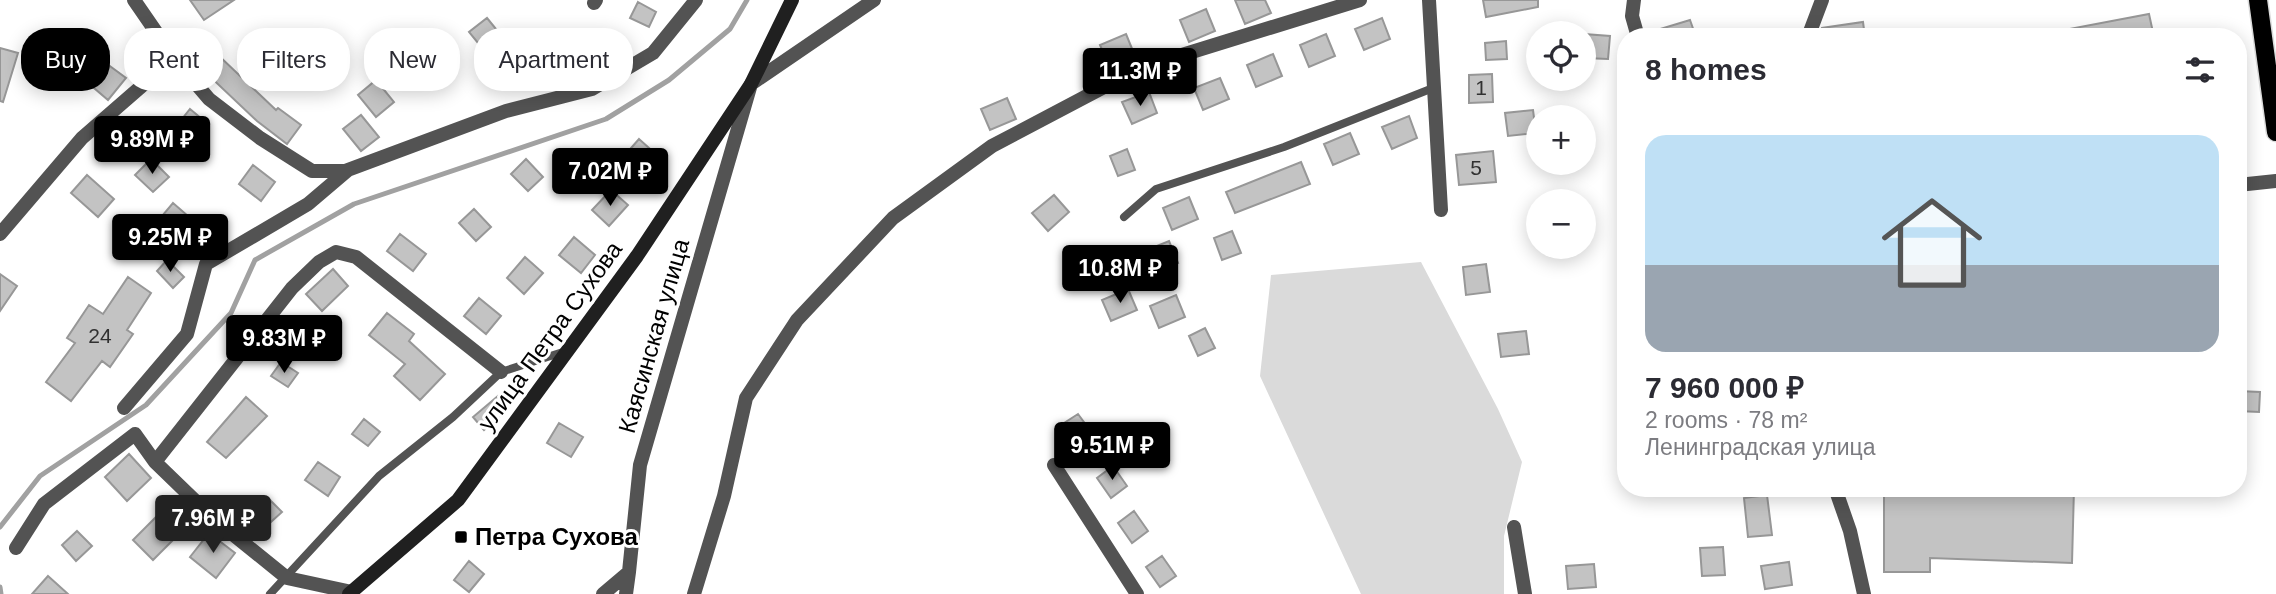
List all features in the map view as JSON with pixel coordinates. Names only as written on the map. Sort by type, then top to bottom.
[{"type":"main road","points":[[2258,0],[2276,132]]},
{"type":"street","points":[[134,0],[153,28]]},
{"type":"street","points":[[202,91],[260,138],[312,171],[349,169],[506,111],[592,89],[653,53],[696,0]]},
{"type":"street","name":"улица Петра Сухова","points":[[351,593],[458,500],[569,349],[751,84],[792,0]]},
{"type":"street","points":[[751,84],[874,0]]},
{"type":"street","points":[[694,594],[724,496],[746,398],[797,320],[893,218],[992,146],[1140,68],[1360,0]]},
{"type":"street","points":[[1429,0],[1441,210]]},
{"type":"street","points":[[1634,0],[1632,16],[1635,28]]},
{"type":"street","points":[[1811,28],[1822,0]]},
{"type":"street","name":"Каясинская улица","points":[[626,594],[640,465],[751,84]]},
{"type":"street","points":[[0,234],[82,138],[136,91]]},
{"type":"street","points":[[124,408],[187,334],[206,264],[308,204],[349,169]]},
{"type":"street","points":[[2247,183],[2276,181]]},
{"type":"street","points":[[155,461],[292,288],[318,262],[336,252],[356,257],[501,372]]},
{"type":"street","points":[[16,548],[44,504],[135,434],[155,461],[214,519],[287,578],[351,593]]},
{"type":"street","points":[[1054,465],[1137,594]]},
{"type":"street","points":[[1838,497],[1850,531],[1864,594]]},
{"type":"street","points":[[1514,527],[1525,594]]},
{"type":"street","points":[[603,594],[629,572]]},
{"type":"lane","points":[[1124,217],[1156,189],[1284,147],[1433,88]]},
{"type":"lane","points":[[270,594],[379,476],[453,416],[501,372],[569,349]]},
{"type":"shaded area","points":[[1421,262],[1498,409],[1522,462],[1504,536],[1504,594],[1361,594],[1260,376],[1271,275]]},
{"type":"building","points":[[190,0],[234,0],[204,20]]},
{"type":"building","points":[[1235,0],[1265,0],[1271,13],[1245,24]]},
{"type":"building","points":[[1483,0],[1538,0],[1538,7],[1486,17]]},
{"type":"building","points":[[638,2],[656,12],[649,27],[630,18]]},
{"type":"building","points":[[1206,9],[1215,31],[1189,42],[1180,20]]},
{"type":"building","points":[[2149,14],[2152,28],[2075,28]]},
{"type":"building","points":[[487,18],[495,28],[474,28]]},
{"type":"building","points":[[1382,18],[1390,39],[1364,50],[1355,29]]},
{"type":"building","points":[[1690,20],[1693,28],[1664,28]]},
{"type":"building","points":[[1863,22],[1864,28],[1822,28]]},
{"type":"building","points":[[1126,34],[1135,56],[1109,66],[1100,45]]},
{"type":"building","points":[[1326,34],[1335,56],[1309,67],[1300,45]]},
{"type":"building","points":[[1596,35],[1610,36],[1608,59],[1596,58]]},
{"type":"building","points":[[1506,41],[1507,59],[1486,60],[1485,43]]},
{"type":"building","points":[[0,48],[18,53],[3,102],[0,101]]},
{"type":"building","points":[[1273,54],[1282,76],[1256,87],[1247,65]]},
{"type":"building","points":[[223,60],[237,73],[237,91],[256,91],[276,110],[278,108],[301,125],[287,144],[257,121],[223,89]]},
{"type":"building","points":[[110,66],[124,77],[124,80],[108,100],[98,91],[110,91]]},
{"type":"building","points":[[1492,74],[1493,102],[1469,103],[1469,75]]},
{"type":"building","points":[[1220,78],[1229,99],[1203,110],[1194,88]]},
{"type":"building","points":[[364,90],[385,91],[394,102],[376,117],[358,95]]},
{"type":"building","points":[[1149,92],[1157,113],[1132,124],[1122,102]]},
{"type":"building","points":[[1007,98],[1016,119],[990,130],[981,109]]},
{"type":"building","points":[[190,109],[209,125],[197,140],[178,124]]},
{"type":"building","points":[[1526,111],[1526,134],[1508,136],[1505,113]]},
{"type":"building","points":[[361,115],[379,137],[361,151],[343,129]]},
{"type":"building","points":[[1409,116],[1417,138],[1392,149],[1382,127]]},
{"type":"building","points":[[1350,133],[1359,154],[1333,165],[1324,144]]},
{"type":"building","points":[[639,139],[658,156],[644,172],[625,155]]},
{"type":"building","points":[[1127,149],[1135,170],[1118,176],[1110,156]]},
{"type":"building","points":[[1493,151],[1496,182],[1459,185],[1456,155]]},
{"type":"building","points":[[151,159],[169,177],[153,192],[135,175]]},
{"type":"building","points":[[526,159],[543,177],[528,191],[511,174]]},
{"type":"building","points":[[1301,162],[1310,184],[1235,213],[1226,192]]},
{"type":"building","points":[[253,165],[275,182],[261,201],[239,184]]},
{"type":"building","points":[[87,175],[114,199],[98,217],[71,193]]},
{"type":"building","points":[[611,190],[628,205],[609,226],[592,210]]},
{"type":"building","points":[[1054,195],[1069,212],[1048,231],[1032,213]]},
{"type":"building","points":[[1189,197],[1198,219],[1172,230],[1163,208]]},
{"type":"building","points":[[173,203],[188,216],[177,228],[162,216]]},
{"type":"building","points":[[474,209],[491,227],[476,241],[459,223]]},
{"type":"building","points":[[1232,231],[1241,253],[1222,260],[1214,238]]},
{"type":"building","points":[[400,234],[426,254],[413,271],[387,251]]},
{"type":"building","points":[[574,237],[595,255],[581,273],[559,255]]},
{"type":"building","points":[[1169,241],[1178,263],[1152,273],[1142,252]]},
{"type":"building","points":[[525,257],[543,273],[524,294],[507,278]]},
{"type":"building","points":[[167,260],[184,277],[173,288],[157,271]]},
{"type":"building","points":[[1486,264],[1490,292],[1466,295],[1463,267]]},
{"type":"building","points":[[333,269],[348,286],[322,311],[306,294]]},
{"type":"building","points":[[0,274],[17,286],[0,311]]},
{"type":"building","points":[[128,277],[151,293],[127,330],[133,334],[110,367],[102,361],[71,401],[46,382],[75,343],[67,338],[89,305],[103,314]]},
{"type":"building","points":[[1128,289],[1137,310],[1111,321],[1102,300]]},
{"type":"building","points":[[1176,295],[1185,317],[1159,328],[1150,306]]},
{"type":"building","points":[[479,298],[501,316],[486,334],[464,316]]},
{"type":"building","points":[[387,313],[414,334],[409,341],[445,374],[420,400],[394,376],[405,364],[369,335]]},
{"type":"building","points":[[1205,328],[1215,348],[1198,356],[1189,336]]},
{"type":"building","points":[[1526,331],[1529,354],[1501,357],[1498,334]]},
{"type":"building","points":[[281,362],[298,373],[288,387],[271,376]]},
{"type":"building","points":[[2247,391],[2260,392],[2259,412],[2247,411]]},
{"type":"building","points":[[498,396],[508,409],[484,430],[473,417]]},
{"type":"building","points":[[246,397],[267,416],[226,458],[207,442]]},
{"type":"building","points":[[1078,414],[1092,433],[1075,445],[1061,425]]},
{"type":"building","points":[[364,419],[380,432],[368,446],[352,434]]},
{"type":"building","points":[[559,423],[583,437],[571,457],[547,443]]},
{"type":"building","points":[[129,454],[151,478],[127,501],[105,477]]},
{"type":"building","points":[[318,462],[340,477],[328,496],[305,480]]},
{"type":"building","points":[[1113,466],[1127,486],[1111,498],[1097,478]]},
{"type":"building","points":[[1767,497],[1772,535],[1748,537],[1744,498]]},
{"type":"building","points":[[1884,497],[2074,497],[2072,563],[1930,558],[1930,572],[1884,572]]},
{"type":"building","points":[[268,498],[282,512],[262,530],[249,516]]},
{"type":"building","points":[[1134,511],[1148,531],[1132,543],[1118,523]]},
{"type":"building","points":[[156,517],[176,537],[153,560],[133,540]]},
{"type":"building","points":[[77,531],[92,546],[76,561],[62,545]]},
{"type":"building","points":[[209,533],[235,553],[216,578],[190,557]]},
{"type":"building","points":[[1723,547],[1725,575],[1702,576],[1700,548]]},
{"type":"building","points":[[1162,556],[1176,576],[1160,587],[1146,567]]},
{"type":"building","points":[[469,561],[484,574],[469,592],[454,580]]},
{"type":"building","points":[[1789,562],[1792,585],[1765,589],[1761,566]]},
{"type":"building","points":[[1594,564],[1596,587],[1568,589],[1566,566]]},
{"type":"building","points":[[48,576],[68,594],[32,594]]},
{"type":"waterway","points":[[0,527],[40,476],[146,405],[231,313],[255,260],[354,204],[606,119],[669,80],[730,29],[747,0]]},
{"type":"waterway","points":[[0,587],[1,594]]},
{"type":"place","name":"Петра Сухова","points":[[461,537]]}]
